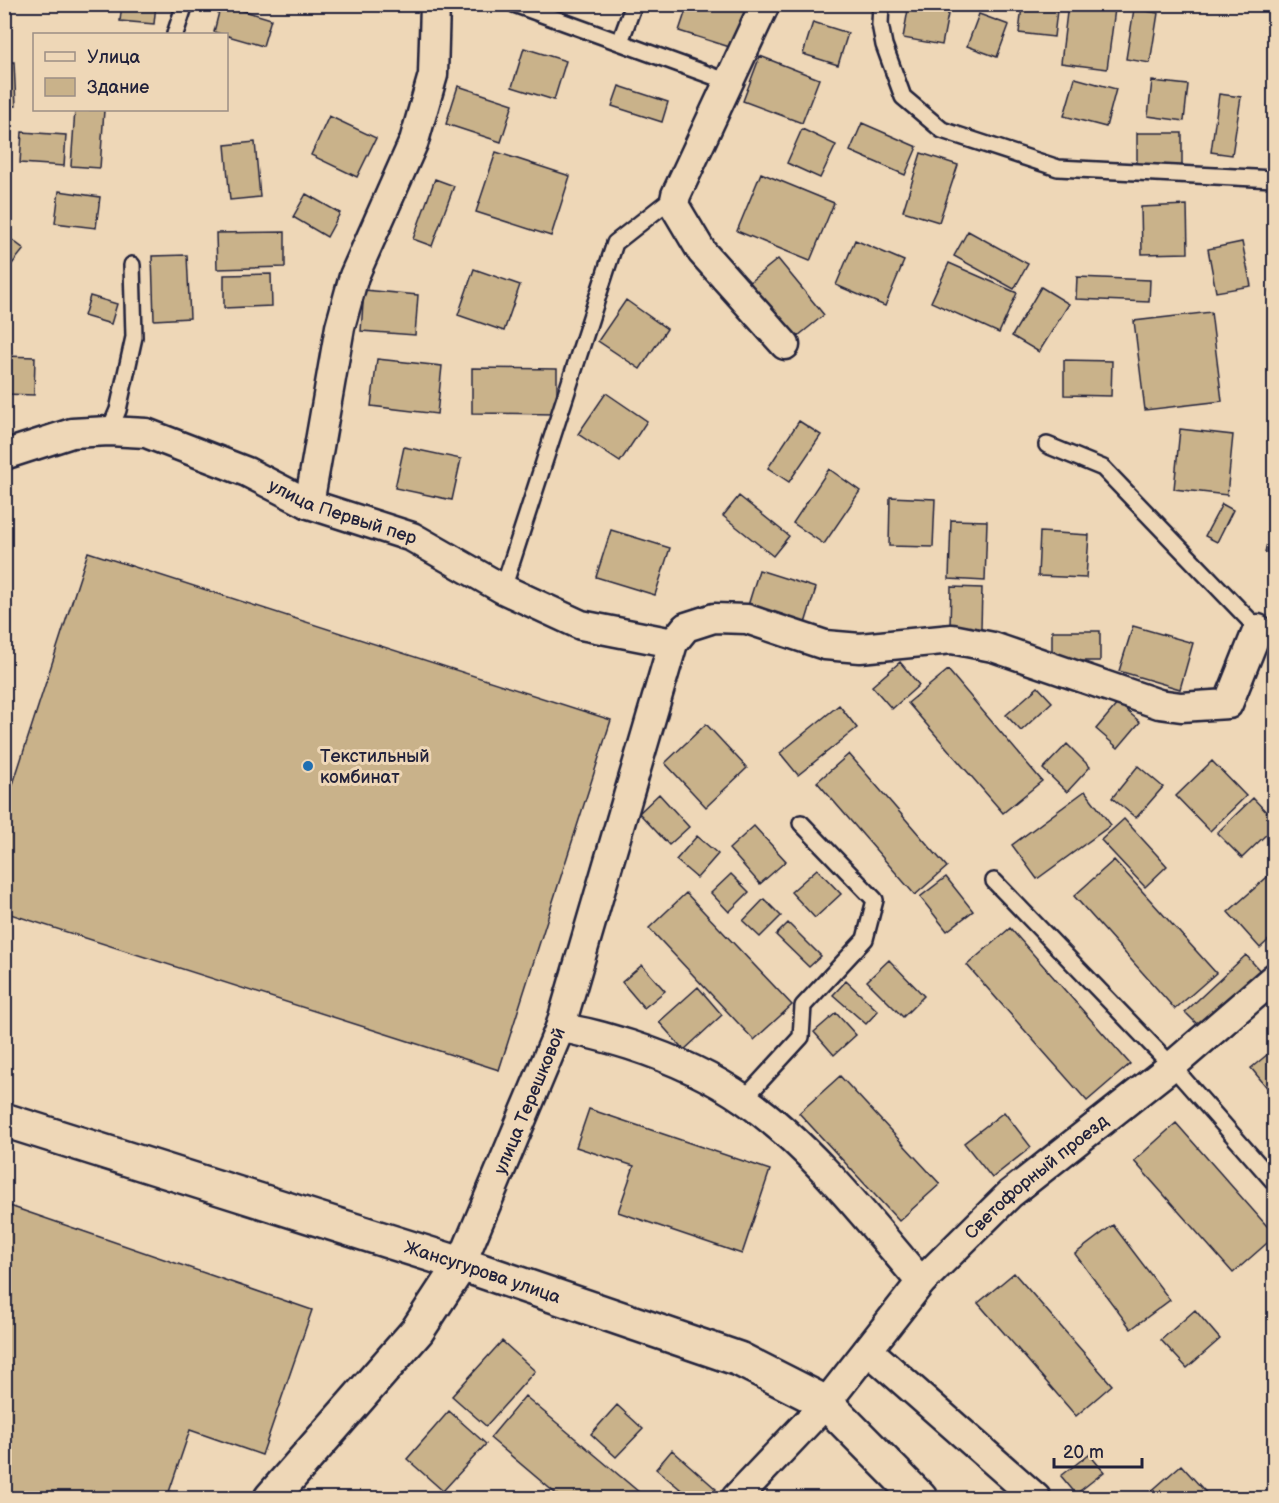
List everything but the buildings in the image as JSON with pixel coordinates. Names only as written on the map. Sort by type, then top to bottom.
[{"type":"street","points":[[309,504],[340,327],[354,276],[414,141],[433,75],[435,4]]},
{"type":"street","points":[[765,4],[676,195],[675,205],[702,252],[785,345]]},
{"type":"street","name":"улица Первый пер","points":[[4,455],[72,433],[109,431],[146,433],[247,472],[309,504],[412,537],[502,589],[581,625],[673,643]]},
{"type":"street","points":[[673,643],[686,627],[714,618],[747,619],[825,645],[860,648],[952,639],[993,647],[1159,704],[1182,707],[1228,704],[1266,629]]},
{"type":"street","name":"улица Терешковой","points":[[271,1498],[417,1331],[461,1264],[560,1028],[673,643]]},
{"type":"street","name":"Светофорный проезд","points":[[736,1498],[826,1402],[921,1282],[1010,1194],[1172,1066],[1275,978]]},
{"type":"street","points":[[560,1028],[585,1031],[651,1052],[702,1074],[744,1099],[805,1151],[921,1282]]},
{"type":"street","name":"Жансугурова улица","points":[[4,1120],[461,1264],[739,1359],[826,1402],[920,1498]]},
{"type":"street","points":[[868,1350],[1036,1498]]},
{"type":"lane","points":[[175,33],[185,4]]},
{"type":"lane","points":[[513,4],[729,82]]},
{"type":"lane","points":[[620,42],[634,4]]},
{"type":"lane","points":[[881,4],[880,24],[884,45],[903,97],[942,130],[1058,168],[1275,179]]},
{"type":"lane","points":[[502,589],[615,243],[676,195]]},
{"type":"lane","points":[[109,431],[118,410],[134,337],[132,265]]},
{"type":"lane","points":[[1047,445],[1103,468],[1266,629]]},
{"type":"lane","points":[[744,1099],[801,1037],[802,1006],[864,939],[875,900],[801,823]]},
{"type":"lane","points":[[994,881],[1172,1066],[1275,1182]]},
{"type":"place","name":"Текстильный комбинат","points":[[308,766]]}]
